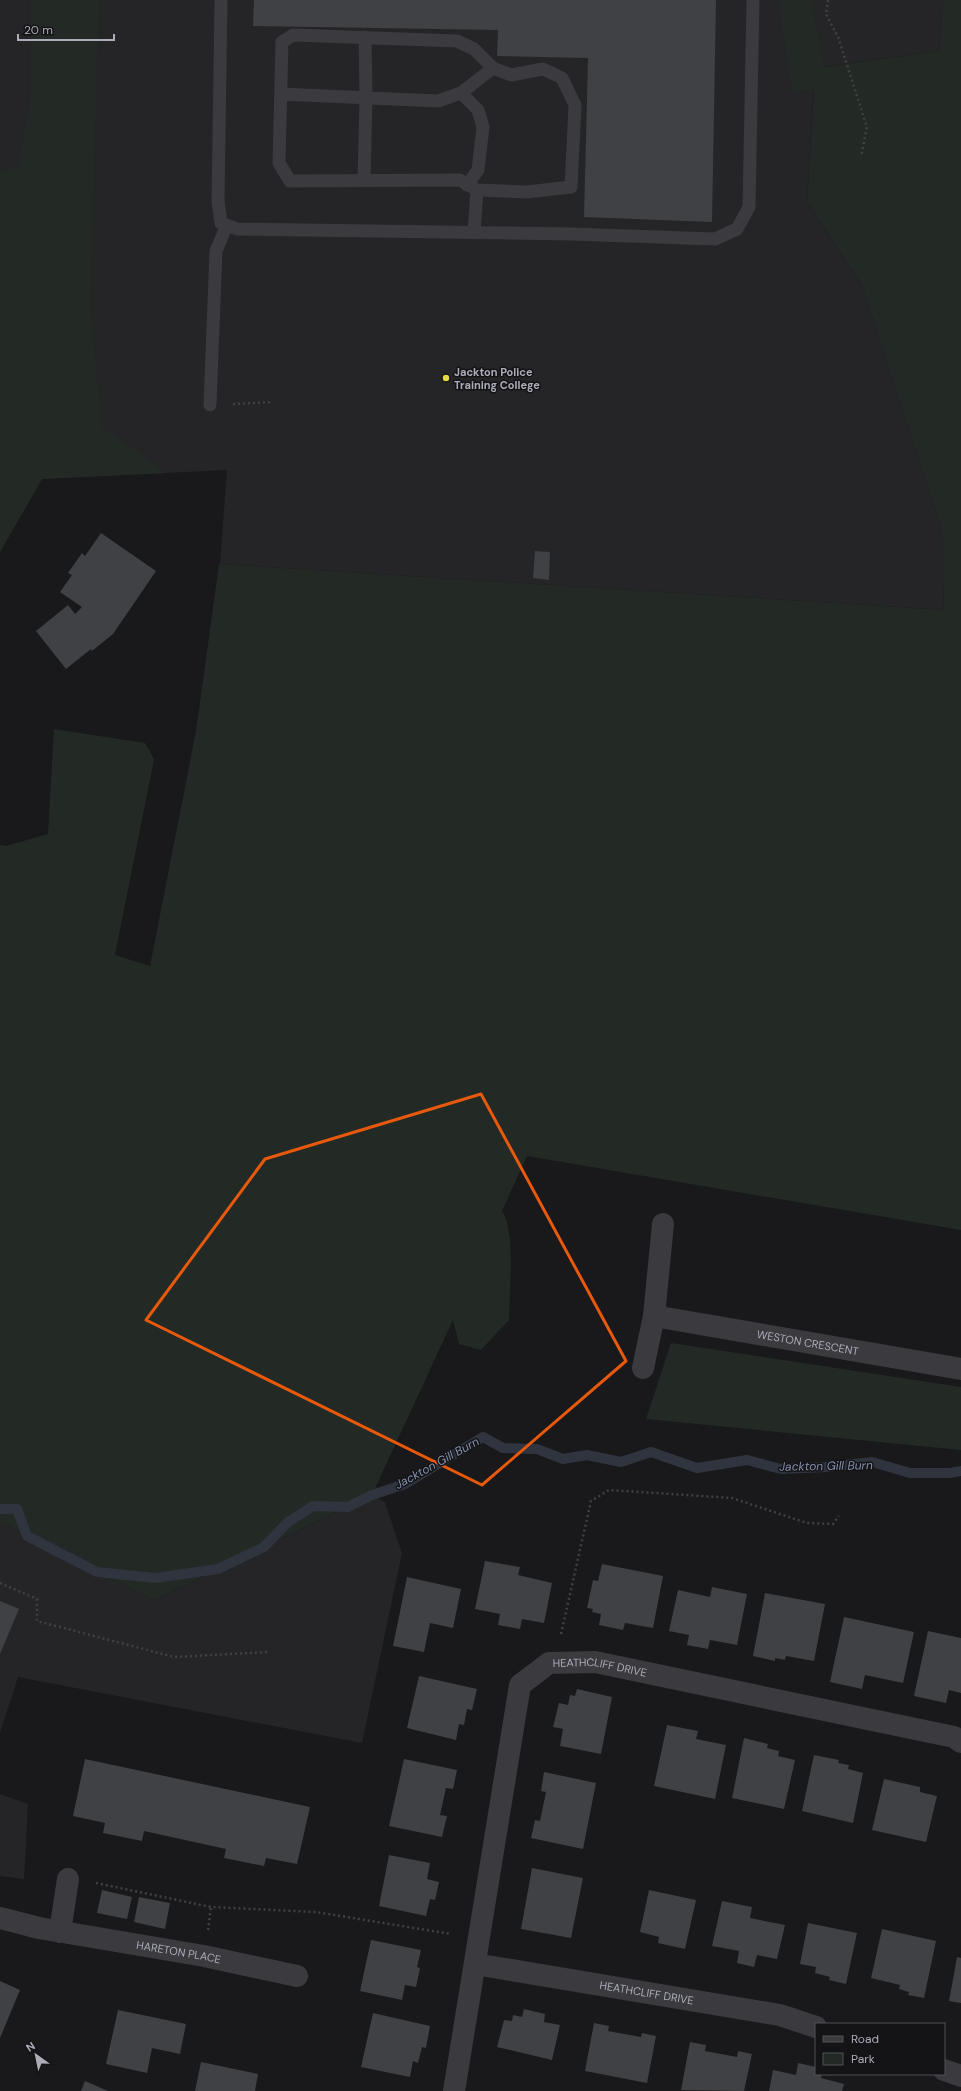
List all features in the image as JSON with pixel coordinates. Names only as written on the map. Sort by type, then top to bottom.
[{"type":"street","points":[[643,1368],[654,1316],[663,1224]]},
{"type":"street","name":"WESTON CRESCENT","points":[[654,1316],[961,1369]]},
{"type":"street","name":"HEATHCLIFF DRIVE","points":[[454,2091],[520,1685],[549,1663],[595,1662],[954,1737],[961,1742]]},
{"type":"street","points":[[60,1932],[68,1880]]},
{"type":"street","name":"HARETON PLACE","points":[[0,1918],[60,1932],[204,1956],[297,1976]]},
{"type":"street","name":"HEATHCLIFF DRIVE","points":[[475,1964],[780,2015],[815,2027]]},
{"type":"street","points":[[945,2070],[961,2076]]},
{"type":"lane","points":[[221,0],[218,201],[221,223],[237,229],[474,232],[715,239],[737,229],[748,207],[753,0]]},
{"type":"lane","points":[[293,35],[365,37],[457,40],[474,48],[492,68],[511,75],[543,69],[562,78],[574,105],[571,187],[528,192],[472,188],[460,180],[290,181],[279,163],[282,42],[293,35]]},
{"type":"lane","points":[[364,180],[366,98],[365,37]]},
{"type":"lane","points":[[281,94],[438,101],[461,93],[492,68]]},
{"type":"lane","points":[[461,93],[478,110],[483,127],[478,170],[472,188],[474,232]]},
{"type":"lane","points":[[210,405],[216,251],[227,225]]},
{"type":"path","points":[[828,0],[826,14],[838,37],[866,127],[860,156]]},
{"type":"path","points":[[210,405],[273,402]]},
{"type":"path","points":[[557,1662],[563,1622],[591,1501],[610,1490],[732,1498],[807,1523],[833,1524],[839,1516]]},
{"type":"path","points":[[0,1583],[37,1599],[37,1621],[174,1657],[268,1652]]},
{"type":"path","points":[[68,1880],[85,1881],[211,1907],[316,1912],[479,1938]]},
{"type":"highlighted area","points":[[481,1094],[626,1361],[482,1485],[146,1320],[265,1159]]},
{"type":"shaded area","name":"Jackton Police Training College","points":[[0,0],[943,0],[939,51],[815,68],[807,201],[862,286],[942,531],[944,610],[220,564],[227,470],[42,479],[0,552]]},
{"type":"shaded area","points":[[372,1495],[385,1502],[402,1553],[362,1743],[18,1677],[0,1733],[0,1522],[154,1600]]},
{"type":"shaded area","points":[[0,1794],[28,1804],[24,1879],[0,1876]]},
{"type":"green space","points":[[31,0],[99,0],[90,307],[102,427],[167,473],[42,479],[0,552],[0,171],[18,167],[31,96]]},
{"type":"green space","points":[[778,0],[811,0],[824,67],[939,51],[943,0],[961,0],[961,1230],[527,1156],[502,1211],[509,1232],[510,1247],[511,1263],[509,1320],[481,1350],[459,1344],[453,1320],[372,1495],[154,1600],[0,1522],[0,845],[6,846],[48,834],[54,729],[145,743],[154,759],[115,955],[150,966],[196,731],[219,564],[944,610],[942,531],[862,286],[807,201],[814,89],[792,92]]},
{"type":"green space","points":[[671,1343],[961,1387],[961,1450],[646,1419]]},
{"type":"building","points":[[254,0],[716,0],[712,222],[584,217],[588,58],[497,56],[498,30],[253,26]]},
{"type":"building","points":[[101,533],[156,571],[113,634],[66,669],[36,631],[68,605],[75,614],[82,607],[60,592],[72,575],[68,573],[82,553],[85,556]]},
{"type":"building","points":[[535,551],[550,552],[549,580],[533,578]]},
{"type":"building","points":[[485,1561],[520,1567],[518,1575],[552,1583],[544,1623],[522,1619],[520,1629],[498,1625],[500,1614],[475,1609]]},
{"type":"building","points":[[602,1564],[663,1576],[653,1628],[625,1623],[623,1630],[599,1625],[601,1614],[592,1612],[593,1609],[587,1608],[593,1580],[598,1581]]},
{"type":"building","points":[[407,1577],[461,1589],[453,1628],[430,1623],[424,1652],[393,1646]]},
{"type":"building","points":[[712,1587],[747,1594],[737,1645],[710,1640],[708,1649],[687,1645],[689,1635],[669,1631],[678,1590],[710,1597]]},
{"type":"building","points":[[765,1593],[825,1604],[814,1661],[786,1656],[785,1660],[775,1658],[775,1661],[753,1656]]},
{"type":"building","points":[[0,1601],[19,1609],[0,1654]]},
{"type":"building","points":[[844,1617],[914,1632],[903,1683],[865,1675],[862,1689],[830,1682]]},
{"type":"building","points":[[928,1631],[961,1638],[961,1693],[949,1690],[946,1703],[914,1696]]},
{"type":"building","points":[[419,1676],[477,1689],[472,1710],[467,1709],[464,1725],[459,1724],[456,1740],[407,1728]]},
{"type":"building","points":[[577,1689],[612,1697],[601,1754],[560,1746],[563,1729],[553,1727],[559,1703],[568,1705],[570,1695],[575,1696]]},
{"type":"building","points":[[667,1725],[698,1731],[696,1739],[726,1745],[715,1799],[654,1786]]},
{"type":"building","points":[[744,1738],[768,1744],[767,1748],[779,1751],[778,1756],[795,1760],[784,1809],[732,1798]]},
{"type":"building","points":[[814,1755],[839,1760],[838,1763],[849,1765],[848,1769],[863,1773],[853,1823],[802,1811]]},
{"type":"building","points":[[85,1759],[310,1807],[297,1864],[266,1858],[264,1866],[224,1858],[226,1849],[144,1831],[142,1841],[103,1833],[105,1823],[73,1816]]},
{"type":"building","points":[[404,1759],[457,1770],[453,1789],[446,1788],[440,1815],[447,1816],[442,1837],[389,1826]]},
{"type":"building","points":[[544,1772],[596,1783],[583,1849],[531,1838],[535,1820],[540,1821],[546,1792],[541,1791]]},
{"type":"building","points":[[884,1779],[920,1787],[920,1792],[937,1796],[926,1842],[872,1830]]},
{"type":"building","points":[[389,1855],[430,1863],[427,1879],[439,1882],[435,1900],[430,1899],[426,1916],[379,1906]]},
{"type":"building","points":[[532,1868],[583,1878],[571,1938],[521,1929]]},
{"type":"building","points":[[102,1890],[132,1897],[127,1919],[97,1913]]},
{"type":"building","points":[[649,1890],[696,1900],[685,1949],[658,1943],[659,1937],[640,1932]]},
{"type":"building","points":[[139,1897],[170,1903],[165,1929],[134,1922]]},
{"type":"building","points":[[722,1901],[752,1907],[750,1918],[785,1925],[777,1959],[757,1955],[754,1967],[737,1963],[739,1951],[712,1946]]},
{"type":"building","points":[[808,1923],[857,1933],[846,1984],[829,1980],[830,1977],[815,1973],[816,1967],[800,1964]]},
{"type":"building","points":[[882,1929],[936,1941],[924,1998],[908,1995],[909,1992],[899,1989],[900,1985],[871,1978]]},
{"type":"building","points":[[371,1940],[421,1950],[417,1967],[420,1968],[416,1987],[405,1985],[402,2000],[360,1991]]},
{"type":"building","points":[[957,1957],[961,1958],[961,2003],[949,2001]]},
{"type":"building","points":[[0,1981],[20,1990],[0,2038]]},
{"type":"building","points":[[524,2009],[545,2014],[544,2022],[560,2025],[552,2060],[497,2047],[504,2020],[512,2021],[513,2015],[522,2017]]},
{"type":"building","points":[[118,2010],[186,2024],[180,2054],[152,2048],[147,2073],[106,2064]]},
{"type":"building","points":[[373,2013],[430,2026],[426,2048],[422,2047],[418,2063],[413,2061],[410,2077],[361,2067]]},
{"type":"building","points":[[594,2023],[609,2026],[608,2031],[641,2037],[642,2033],[656,2036],[647,2083],[585,2071]]},
{"type":"building","points":[[690,2042],[706,2045],[705,2051],[737,2057],[738,2051],[752,2054],[744,2091],[681,2090]]},
{"type":"building","points":[[201,2062],[258,2074],[255,2091],[195,2091]]},
{"type":"building","points":[[798,2063],[815,2067],[815,2075],[822,2075],[821,2078],[844,2084],[842,2091],[769,2091],[773,2070],[796,2075]]},
{"type":"building","points":[[85,2081],[108,2091],[81,2091]]},
{"type":"waterway","name":"Jackton Gill Burn","points":[[0,1509],[17,1509],[27,1536],[97,1572],[155,1578],[218,1569],[264,1547],[287,1523],[313,1506],[348,1507],[372,1495],[405,1484],[483,1437],[503,1448],[537,1449],[563,1459],[587,1455],[621,1462],[651,1452],[697,1468],[747,1460],[781,1469],[827,1467],[872,1462],[910,1473],[950,1473],[961,1471]]},
{"type":"place","name":"Jackton Police Training College","points":[[446,378]]}]
